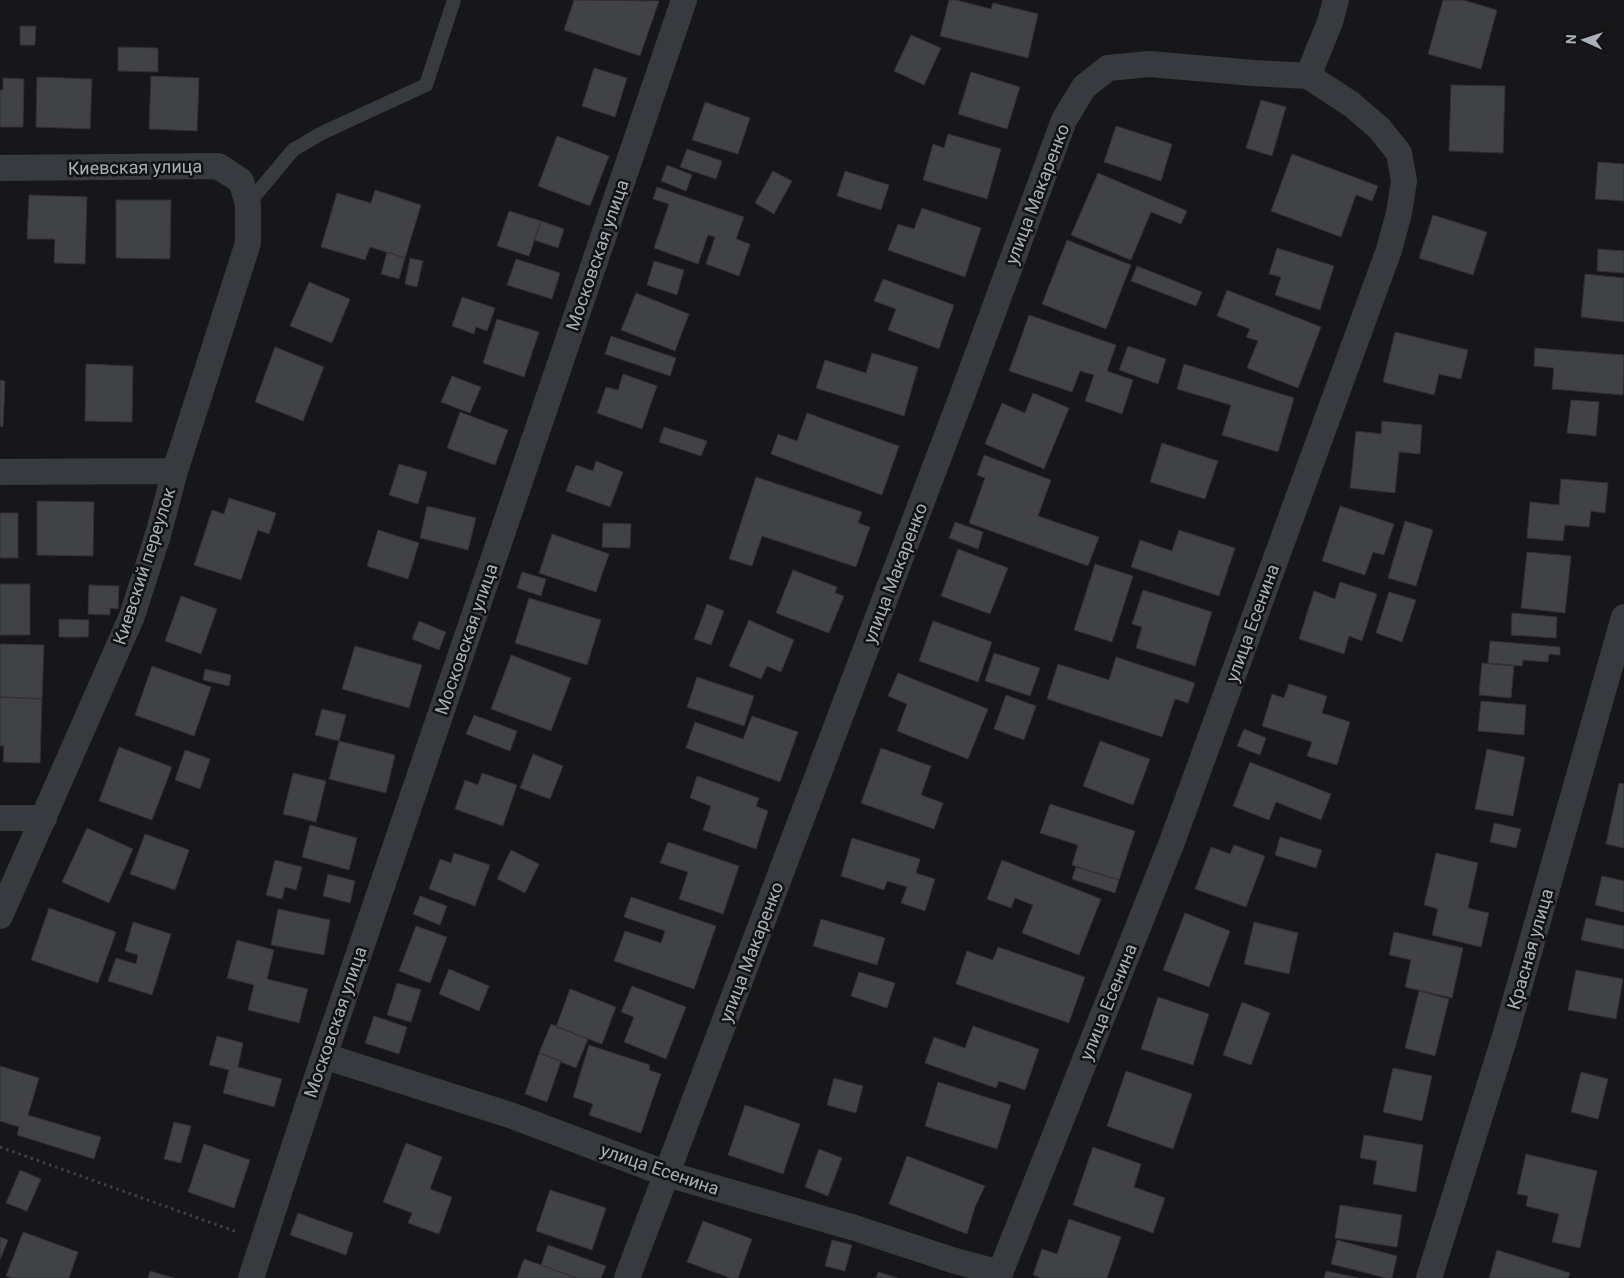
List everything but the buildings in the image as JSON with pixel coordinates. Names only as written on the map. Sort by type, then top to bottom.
[{"type":"street","name":"Московская улица","points":[[251,1278],[324,1056],[684,0]]},
{"type":"street","points":[[1308,76],[1330,22],[1336,0]]},
{"type":"street","name":"улица Макаренко","points":[[627,1278],[965,388],[1064,120],[1084,87],[1108,68],[1149,64],[1308,76]]},
{"type":"street","name":"улица Есенина","points":[[324,1056],[510,1115],[667,1174],[855,1228],[999,1276],[1172,842],[1386,259],[1399,213],[1404,181],[1399,153],[1379,128],[1350,104],[1308,76]]},
{"type":"street","name":"Киевская улица","points":[[0,168],[218,166],[241,181],[248,204]]},
{"type":"street","name":"Киевский переулок","points":[[0,916],[132,616],[158,535],[175,471],[248,243],[248,204]]},
{"type":"street","points":[[0,472],[175,471]]},
{"type":"street","name":"Красная улица","points":[[1429,1278],[1506,1033],[1624,617]]},
{"type":"street","points":[[0,818],[44,818]]},
{"type":"lane","points":[[248,204],[293,150],[322,133],[426,85],[454,0]]},
{"type":"path","points":[[0,1147],[263,1241]]}]
